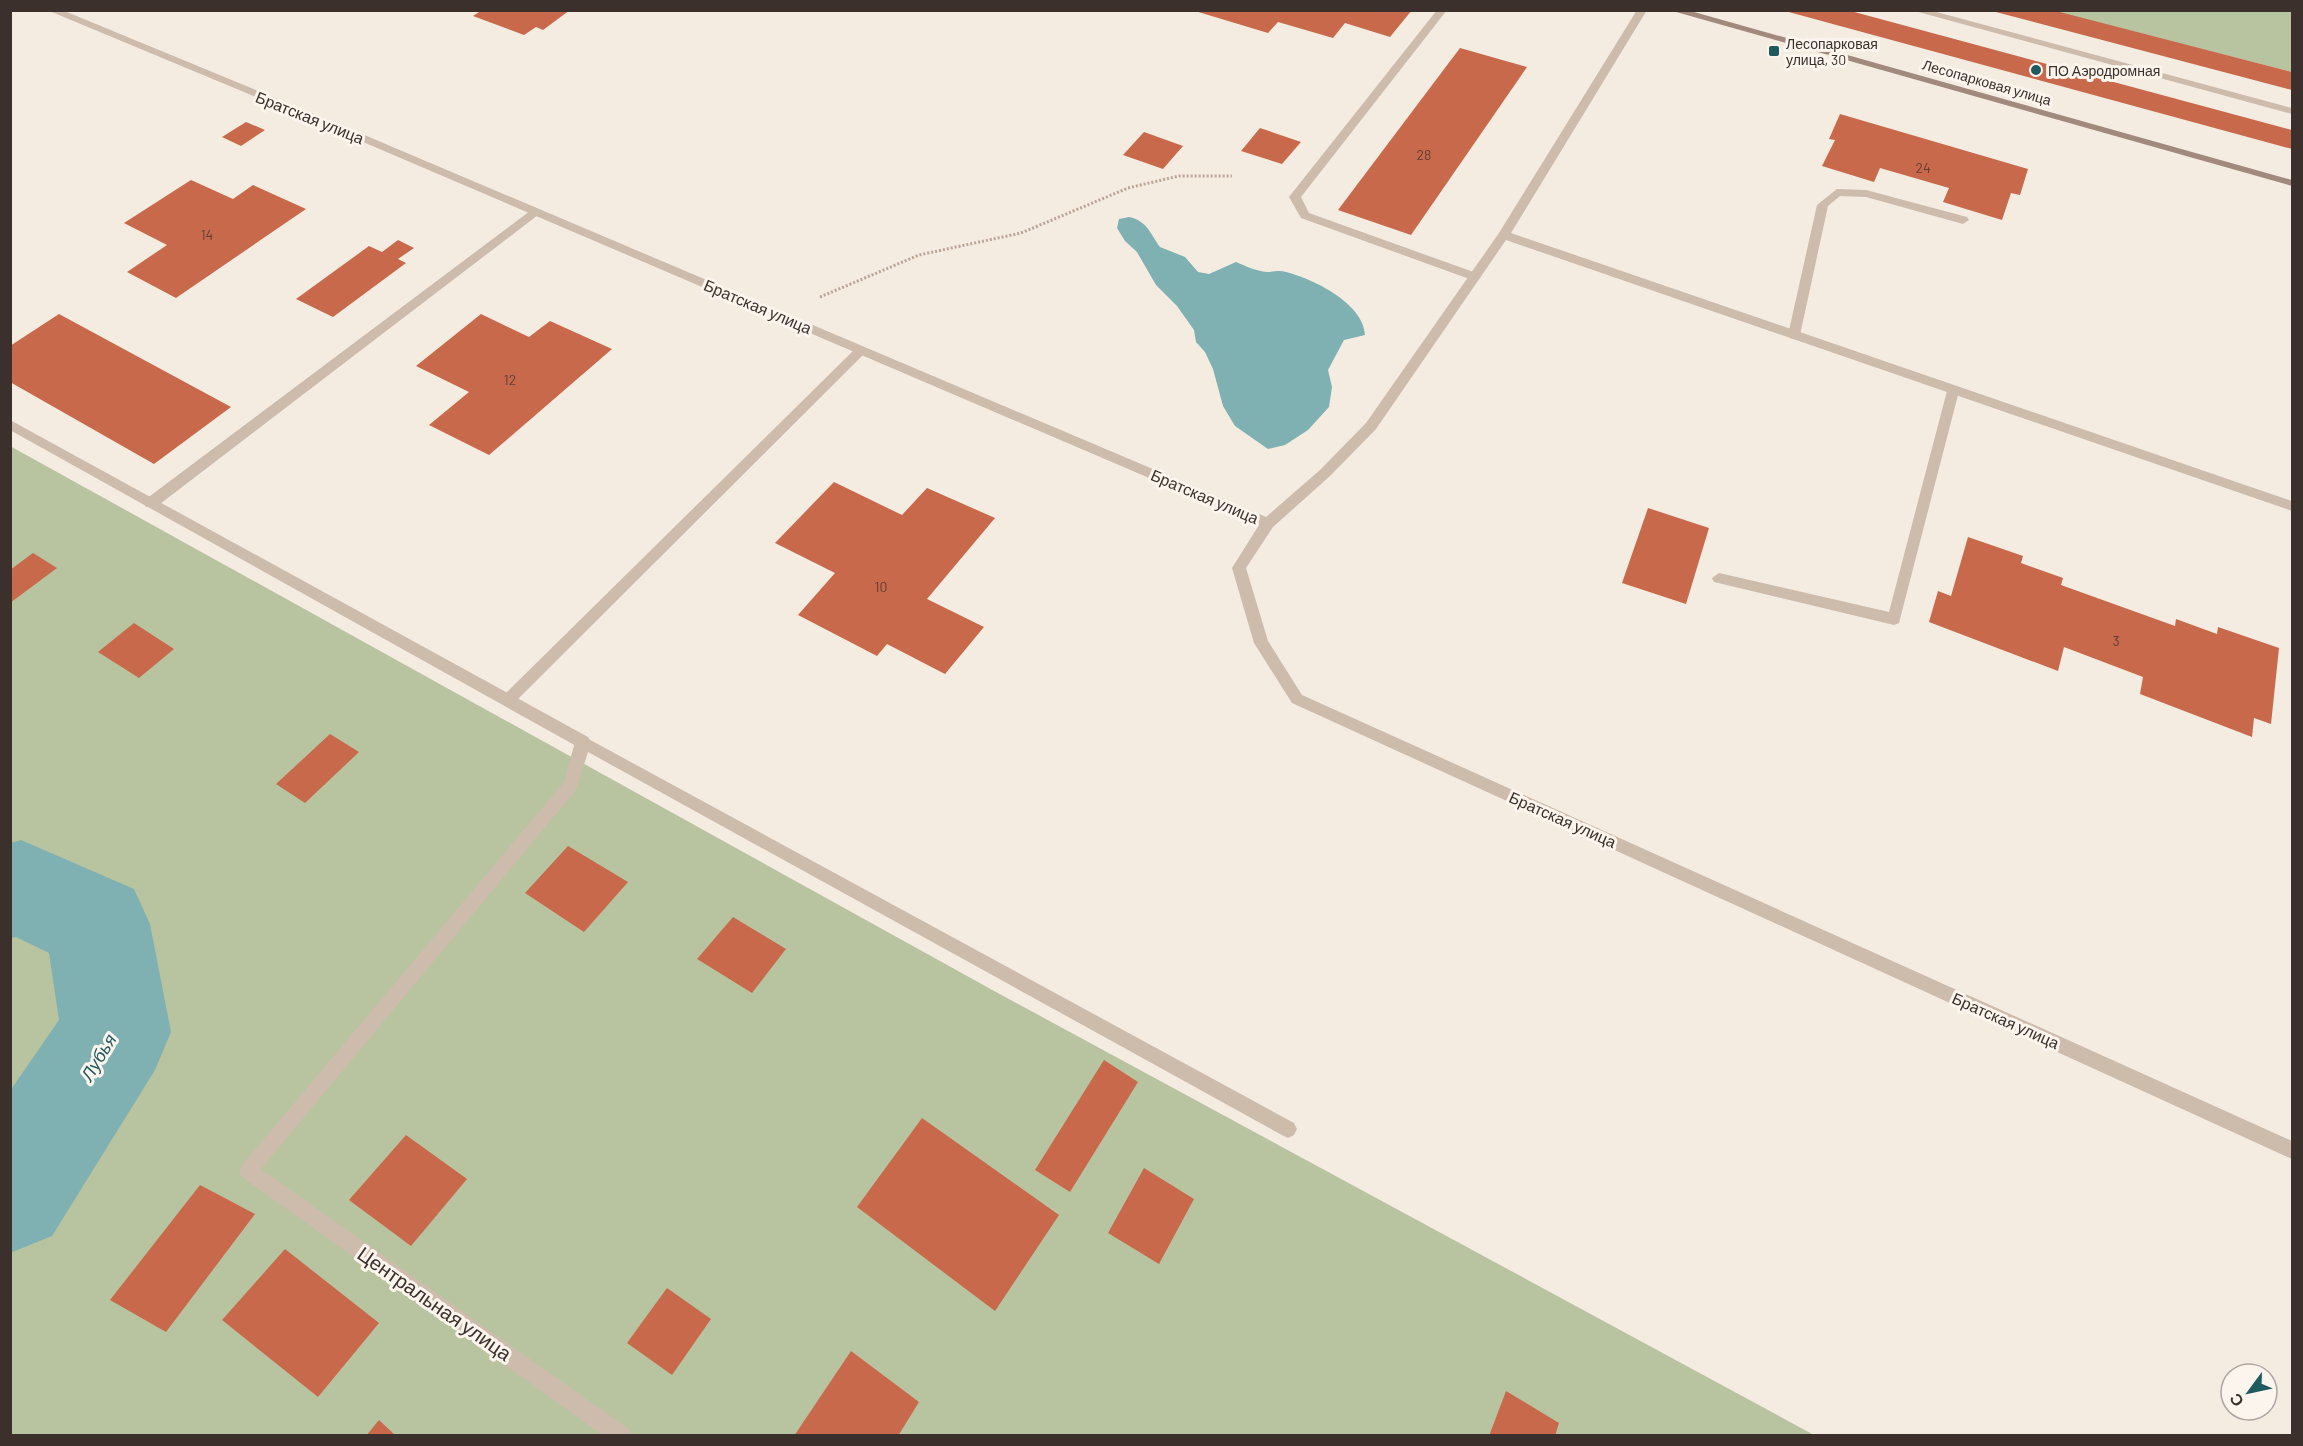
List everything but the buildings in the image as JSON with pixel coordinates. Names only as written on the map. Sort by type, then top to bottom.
[{"type":"street","name":"Братская улица","points":[[52,10],[1268,523],[1239,568],[1261,643],[1297,699],[2292,1150]]},
{"type":"street","points":[[1442,10],[1295,197],[1305,215],[1475,277]]},
{"type":"street","points":[[1268,523],[1325,473],[1371,426],[1504,236],[1642,10]]},
{"type":"street","name":"Лесопарковая улица","points":[[1674,10],[2292,183]]},
{"type":"street","points":[[1916,10],[2292,111]]},
{"type":"street","points":[[1794,334],[1823,205],[1837,192],[1866,194],[1963,220]]},
{"type":"street","points":[[151,502],[534,212]]},
{"type":"street","points":[[1504,236],[2292,506]]},
{"type":"street","points":[[508,700],[861,351]]},
{"type":"street","points":[[1719,578],[1894,619],[1953,390]]},
{"type":"street","points":[[10,424],[1288,1129]]},
{"type":"street","name":"Центральная улица","points":[[583,742],[571,785],[249,1171],[622,1436]]},
{"type":"path","points":[[778,315],[919,255],[1021,233],[1128,188],[1179,176],[1232,176]]},
{"type":"green space","points":[[2052,11],[2292,11],[2292,72]]},
{"type":"green space","points":[[10,446],[996,992],[1814,1435],[11,1435]]},
{"type":"water","points":[[1129,217],[1140,221],[1151,232],[1160,247],[1185,257],[1198,272],[1209,274],[1236,262],[1267,272],[1286,272],[1310,280],[1336,294],[1356,313],[1365,335],[1344,340],[1328,370],[1332,387],[1329,407],[1308,430],[1285,445],[1268,449],[1235,426],[1223,406],[1213,369],[1205,352],[1196,342],[1194,330],[1177,306],[1156,285],[1137,252],[1125,241],[1117,228],[1119,219]]},
{"type":"waterway","name":"Лубья","points":[[10,891],[21,888],[97,924],[116,1032],[10,1194]]},
{"type":"place","name":"Лесопарковая улица, 30","points":[[1774,51]]},
{"type":"place","name":"ПО Аэродромная","points":[[2036,70]]}]
